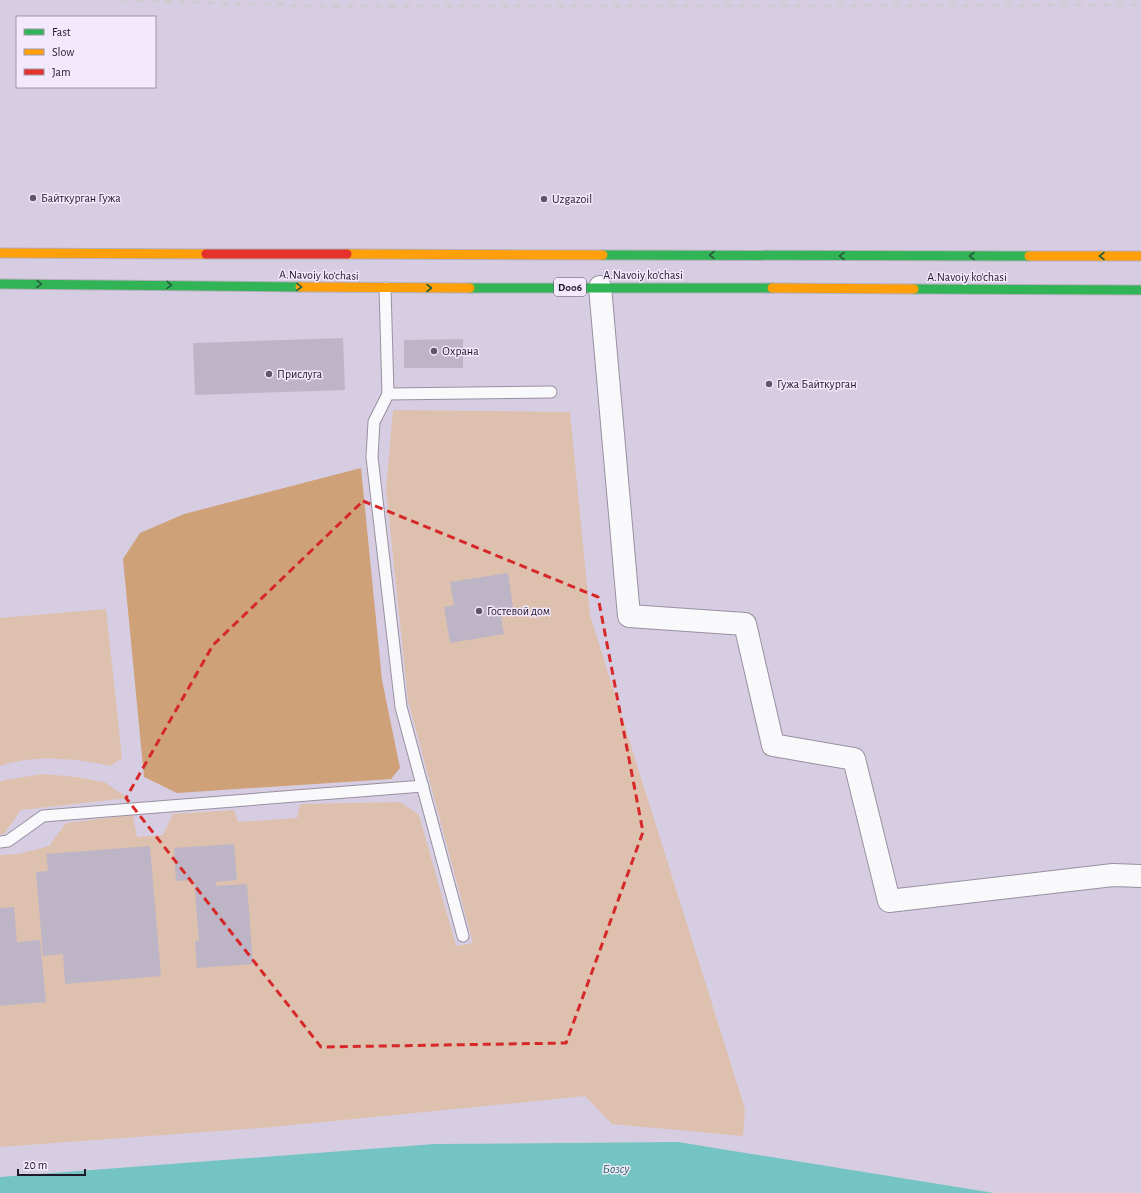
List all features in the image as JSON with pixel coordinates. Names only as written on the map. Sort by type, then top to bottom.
[{"type":"main road","points":[[0,253],[372,258],[866,259],[1141,256]]},
{"type":"main road","name":"A.Navoiy ko‘chasi","points":[[0,284],[373,284],[385,288],[867,285],[1141,290]]},
{"type":"street","points":[[600,287],[629,616],[745,624],[773,745],[854,759],[889,901],[1113,875],[1141,876]]},
{"type":"lane","points":[[385,288],[388,394],[374,422],[372,457],[401,707],[463,936]]},
{"type":"lane","points":[[388,394],[552,392]]},
{"type":"lane","points":[[0,842],[8,841],[43,816],[423,786]]},
{"type":"highlighted area","points":[[363,501],[598,597],[643,832],[566,1043],[321,1047],[126,798],[213,645]]},
{"type":"shaded area","points":[[393,410],[570,412],[590,615],[745,1109],[743,1136],[612,1124],[585,1096],[273,1127],[0,1147],[0,855],[18,854],[49,846],[66,823],[133,815],[137,837],[163,835],[173,814],[234,810],[238,822],[297,818],[300,804],[400,802],[419,815],[456,946],[473,943],[408,700],[386,489]]},
{"type":"shaded area","points":[[361,468],[382,680],[400,768],[391,779],[177,793],[144,777],[123,559],[140,533],[184,514]]},
{"type":"shaded area","points":[[106,609],[122,758],[111,766],[55,758],[13,762],[0,766],[0,618]]},
{"type":"shaded area","points":[[43,774],[76,777],[104,782],[128,798],[21,810],[4,834],[0,834],[0,782]]},
{"type":"water","name":"Бозсу","points":[[678,1142],[994,1193],[0,1193],[0,1177],[435,1144]]},
{"type":"building","name":"Прислуга","points":[[343,338],[345,390],[195,395],[193,343]]},
{"type":"building","name":"Охрана","points":[[463,339],[463,368],[404,368],[404,340]]},
{"type":"building","name":"Гостевой дом","points":[[508,573],[514,615],[501,617],[504,634],[450,643],[444,607],[454,605],[450,582]]},
{"type":"building","points":[[234,844],[237,880],[216,882],[216,886],[247,884],[253,964],[197,968],[195,941],[199,941],[194,880],[176,881],[174,848]]},
{"type":"building","points":[[150,846],[161,976],[65,984],[63,954],[43,956],[36,872],[48,871],[46,854]]},
{"type":"building","points":[[14,907],[17,942],[40,940],[46,1002],[0,1006],[0,908]]},
{"type":"railway","points":[[123,0],[316,6],[1141,5]]},
{"type":"traffic: fast","points":[[603,255],[1029,256]]},
{"type":"traffic: fast","points":[[0,284],[300,287]]},
{"type":"traffic: fast","points":[[470,288],[772,288]]},
{"type":"traffic: fast","points":[[914,289],[1141,290]]},
{"type":"traffic: slow","points":[[0,253],[206,254]]},
{"type":"traffic: slow","points":[[347,254],[603,255]]},
{"type":"traffic: slow","points":[[1029,256],[1141,256]]},
{"type":"traffic: slow","points":[[300,287],[470,288]]},
{"type":"traffic: slow","points":[[772,288],[914,289]]},
{"type":"traffic: jam","points":[[206,254],[347,254]]},
{"type":"place","name":"Байткурган Гужа","points":[[33,198]]},
{"type":"place","name":"Uzgazoil","points":[[544,199]]},
{"type":"place","name":"Охрана","points":[[434,351]]},
{"type":"place","name":"Прислуга","points":[[269,374]]},
{"type":"place","name":"Гужа Байткурган","points":[[769,384]]},
{"type":"place","name":"Гостевой дом","points":[[479,611]]}]
